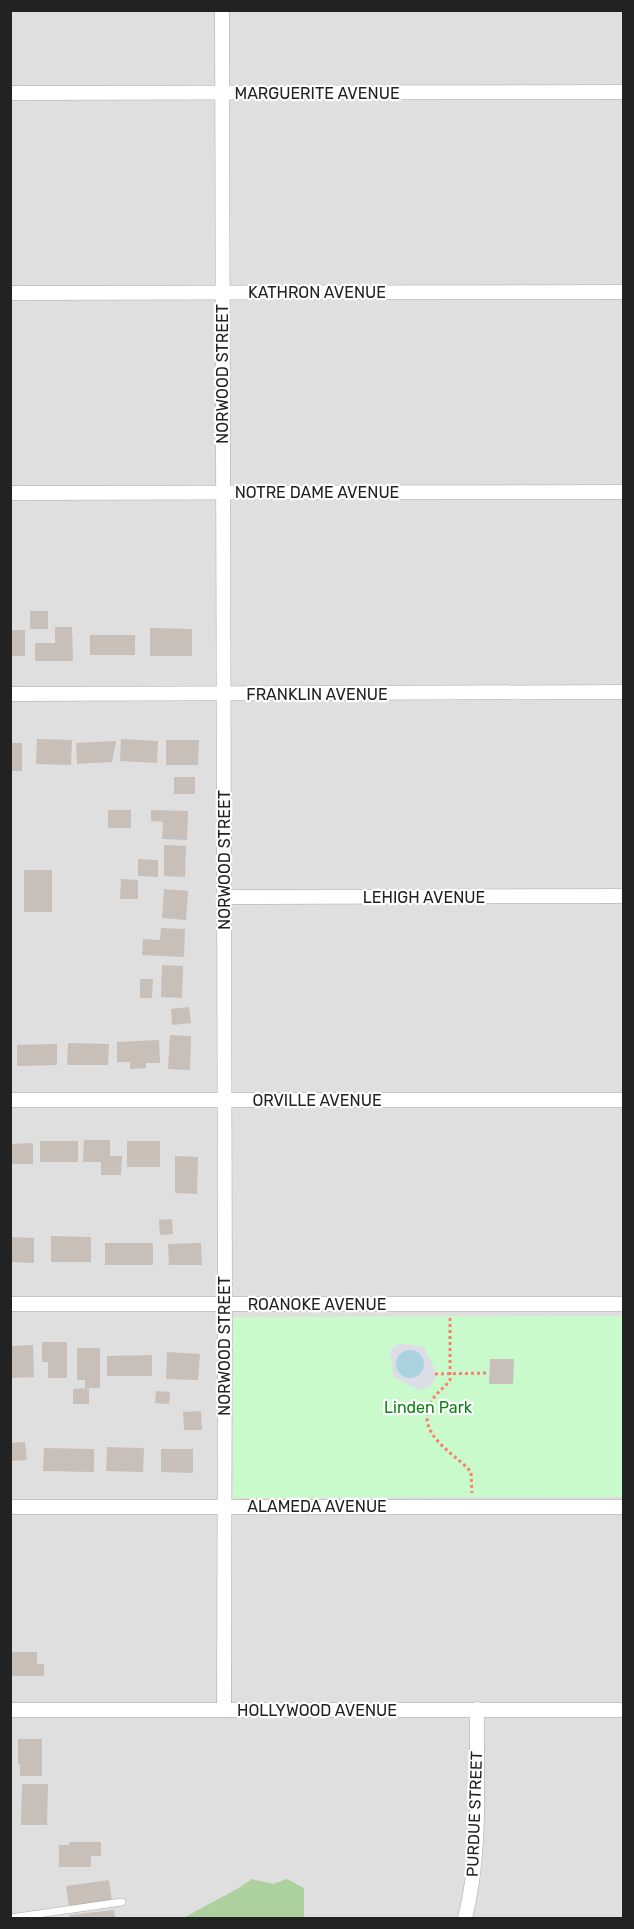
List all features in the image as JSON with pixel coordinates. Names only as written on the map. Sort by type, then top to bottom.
[{"type":"street","name":"NORWOOD STREET","points":[[222,10],[224,1710]]},
{"type":"street","name":"MARGUERITE AVENUE","points":[[10,93],[624,92]]},
{"type":"street","name":"KATHRON AVENUE","points":[[10,293],[624,292]]},
{"type":"street","name":"NOTRE DAME AVENUE","points":[[10,493],[624,492]]},
{"type":"street","name":"FRANKLIN AVENUE","points":[[10,694],[624,692]]},
{"type":"street","name":"LEHIGH AVENUE","points":[[224,897],[624,896]]},
{"type":"street","name":"ORVILLE AVENUE","points":[[10,1100],[624,1100]]},
{"type":"street","name":"ROANOKE AVENUE","points":[[10,1305],[624,1304]]},
{"type":"street","name":"ALAMEDA AVENUE","points":[[10,1507],[624,1507]]},
{"type":"street","name":"PURDUE STREET","points":[[465,1918],[476,1847],[477,1709]]},
{"type":"street","name":"HOLLYWOOD AVENUE","points":[[10,1710],[624,1710]]},
{"type":"lane","points":[[10,1918],[122,1902]]},
{"type":"path","points":[[450,1304],[450,1380],[432,1400],[429,1408],[429,1422],[435,1439],[471,1472],[472,1507]]},
{"type":"path","points":[[435,1374],[489,1373]]},
{"type":"shaded area","points":[[10,11],[623,11],[623,1918],[11,1918]]},
{"type":"shaded area","points":[[401,1343],[424,1347],[435,1370],[435,1379],[430,1387],[419,1390],[394,1377],[391,1349]],"holes":[[[398,1357],[423,1370],[418,1376],[404,1377],[396,1366]]]},
{"type":"green space","name":"Linden Park","points":[[623,1316],[623,1497],[233,1498],[233,1317]]},
{"type":"green space","points":[[252,1879],[273,1884],[287,1879],[304,1888],[304,1918],[183,1918],[237,1889]]},
{"type":"water","points":[[410,1350],[420,1354],[424,1364],[420,1374],[410,1378],[400,1374],[396,1364],[400,1354]]},
{"type":"building","points":[[30,611],[48,611],[48,629],[30,629]]},
{"type":"building","points":[[55,627],[72,627],[73,661],[35,661],[35,643],[55,643]]},
{"type":"building","points":[[150,628],[192,629],[192,656],[150,656]]},
{"type":"building","points":[[10,630],[25,630],[25,656],[10,656]]},
{"type":"building","points":[[90,635],[135,635],[135,655],[90,655]]},
{"type":"building","points":[[37,739],[72,740],[71,765],[36,764]]},
{"type":"building","points":[[121,739],[158,741],[157,763],[120,761]]},
{"type":"building","points":[[166,740],[199,740],[198,765],[166,765]]},
{"type":"building","points":[[116,741],[112,762],[77,764],[76,743]]},
{"type":"building","points":[[10,743],[22,743],[22,771],[10,771]]},
{"type":"building","points":[[174,777],[195,777],[195,794],[174,794]]},
{"type":"building","points":[[108,810],[131,810],[131,828],[108,828]]},
{"type":"building","points":[[151,810],[188,811],[187,840],[162,839],[163,822],[151,821]]},
{"type":"building","points":[[164,845],[186,846],[185,877],[164,876]]},
{"type":"building","points":[[138,859],[158,860],[158,877],[138,876]]},
{"type":"building","points":[[24,870],[52,870],[52,912],[24,912]]},
{"type":"building","points":[[121,879],[138,880],[138,899],[120,899]]},
{"type":"building","points":[[164,889],[188,891],[186,920],[162,918]]},
{"type":"building","points":[[161,928],[185,929],[184,957],[142,955],[143,939],[160,940]]},
{"type":"building","points":[[162,965],[183,966],[182,998],[161,997]]},
{"type":"building","points":[[140,979],[153,979],[152,998],[140,998]]},
{"type":"building","points":[[189,1007],[191,1023],[172,1025],[171,1009]]},
{"type":"building","points":[[170,1035],[191,1036],[190,1070],[168,1069]]},
{"type":"building","points":[[159,1040],[160,1063],[146,1063],[146,1068],[130,1069],[130,1062],[117,1062],[117,1042]]},
{"type":"building","points":[[68,1043],[109,1044],[108,1065],[67,1065]]},
{"type":"building","points":[[57,1044],[57,1065],[17,1066],[17,1045]]},
{"type":"building","points":[[84,1140],[110,1140],[110,1156],[122,1156],[121,1175],[101,1175],[101,1162],[83,1162]]},
{"type":"building","points":[[40,1141],[78,1141],[78,1162],[40,1162]]},
{"type":"building","points":[[127,1141],[160,1141],[160,1167],[127,1167]]},
{"type":"building","points":[[33,1143],[33,1164],[10,1164],[10,1144]]},
{"type":"building","points":[[175,1156],[198,1157],[197,1194],[175,1193]]},
{"type":"building","points":[[172,1219],[173,1234],[160,1235],[159,1220]]},
{"type":"building","points":[[51,1236],[91,1237],[91,1262],[51,1262]]},
{"type":"building","points":[[10,1237],[34,1238],[34,1263],[10,1262]]},
{"type":"building","points":[[105,1243],[153,1243],[153,1265],[105,1265]]},
{"type":"building","points":[[201,1243],[202,1265],[169,1265],[168,1244]]},
{"type":"building","points":[[42,1342],[67,1342],[67,1378],[48,1378],[48,1362],[42,1362]]},
{"type":"building","points":[[33,1345],[34,1377],[10,1378],[10,1346]]},
{"type":"building","points":[[77,1348],[100,1348],[100,1388],[85,1388],[85,1380],[77,1380]]},
{"type":"building","points":[[167,1352],[200,1354],[198,1380],[166,1379]]},
{"type":"building","points":[[152,1355],[152,1376],[107,1376],[107,1356]]},
{"type":"building","points":[[490,1359],[514,1359],[513,1384],[489,1384]]},
{"type":"building","points":[[73,1389],[89,1389],[89,1404],[73,1404]]},
{"type":"building","points":[[156,1391],[170,1392],[169,1404],[155,1403]]},
{"type":"building","points":[[201,1411],[202,1430],[184,1430],[183,1412]]},
{"type":"building","points":[[25,1442],[27,1460],[10,1461],[10,1443]]},
{"type":"building","points":[[107,1447],[144,1448],[143,1472],[106,1471]]},
{"type":"building","points":[[44,1448],[94,1449],[94,1472],[43,1471]]},
{"type":"building","points":[[161,1449],[193,1449],[193,1473],[161,1472]]},
{"type":"building","points":[[10,1652],[37,1652],[37,1664],[44,1664],[44,1676],[10,1676]]},
{"type":"building","points":[[18,1739],[42,1739],[42,1776],[20,1776]]},
{"type":"building","points":[[22,1784],[48,1784],[47,1825],[21,1825]]},
{"type":"building","points":[[69,1842],[101,1842],[101,1856],[91,1856],[91,1867],[59,1867],[59,1845],[69,1845]]},
{"type":"building","points":[[109,1880],[112,1901],[69,1906],[66,1886]]},
{"type":"building","points":[[114,1910],[115,1918],[70,1918],[69,1915]]}]
